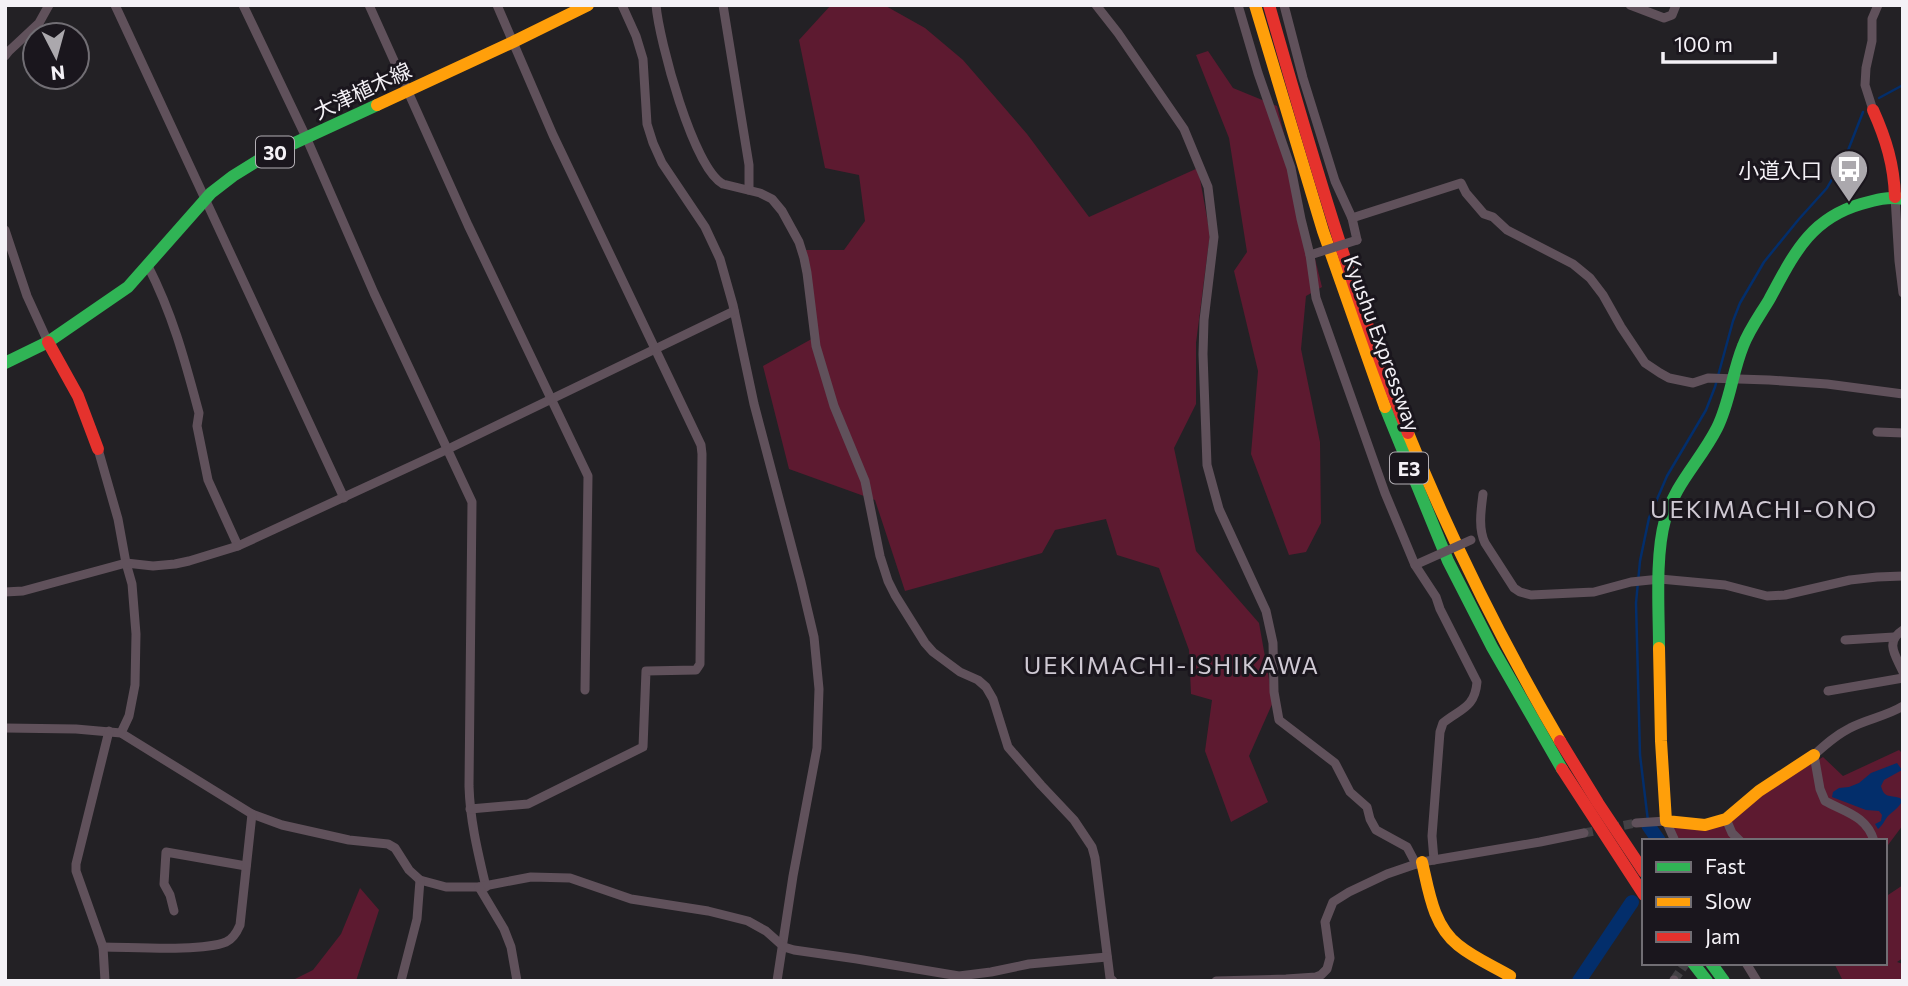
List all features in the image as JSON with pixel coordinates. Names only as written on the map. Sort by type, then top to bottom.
[{"type":"main road","name":"大津植木線","points":[[5,363],[48,342],[128,287],[211,192],[262,158],[513,42],[566,10],[588,5]]},
{"type":"main road","name":"Kyushu Expressway","points":[[1255,5],[1337,276],[1384,407],[1433,526],[1492,646],[1578,798],[1642,892]]},
{"type":"main road","name":"Kyushu Expressway","points":[[1269,5],[1362,311],[1403,421],[1451,536],[1493,621],[1569,757],[1642,869]]},
{"type":"main road","points":[[1814,755],[1759,791],[1726,819],[1705,825],[1662,821],[1655,580],[1664,522],[1674,496],[1717,428],[1728,402],[1730,379],[1743,345],[1798,244],[1819,224],[1848,206],[1899,198],[1894,165],[1886,138],[1873,110]]},
{"type":"main road","points":[[48,342],[78,396],[98,449]]},
{"type":"main road","points":[[1424,862],[1433,907],[1444,930],[1460,946],[1513,979]]},
{"type":"main road","points":[[1695,965],[1707,981]]},
{"type":"main road","points":[[1712,965],[1724,981]]},
{"type":"street","points":[[5,56],[39,23],[49,5]]},
{"type":"street","points":[[116,5],[344,498]]},
{"type":"street","points":[[243,5],[306,137],[373,293],[472,502],[470,809],[482,887],[511,947],[517,981]]},
{"type":"street","points":[[369,5],[468,225],[588,476],[585,690]]},
{"type":"street","points":[[470,809],[528,804],[643,747],[646,671],[696,670],[700,664],[701,445],[553,135],[497,5]]},
{"type":"street","points":[[622,5],[643,59],[647,124],[653,143],[705,227],[720,259],[814,637],[820,689],[817,748],[777,981]]},
{"type":"street","points":[[656,5],[659,34],[676,93],[708,168],[718,181],[772,199],[795,235],[804,258],[816,346],[834,406],[866,481],[877,546],[888,581],[933,652],[986,687],[993,699],[1008,747],[1074,820],[1092,847],[1107,957],[1113,981]]},
{"type":"street","points":[[723,5],[749,165],[749,190]]},
{"type":"street","points":[[1096,5],[1184,129],[1208,187],[1214,237],[1204,320],[1203,354],[1208,465],[1219,509],[1269,619],[1273,643],[1274,692],[1279,720],[1335,763],[1350,792],[1367,807],[1376,830],[1407,847],[1424,862]]},
{"type":"street","points":[[1238,5],[1291,168],[1317,298],[1385,493],[1415,565],[1436,597],[1477,682],[1476,693],[1467,707],[1443,723],[1440,732],[1432,835],[1424,862]]},
{"type":"street","points":[[1284,5],[1303,78],[1335,181],[1352,218],[1357,240],[1310,254]]},
{"type":"street","points":[[1630,5],[1664,18],[1672,15],[1676,5]]},
{"type":"street","points":[[1873,110],[1865,85],[1872,41],[1872,19],[1878,5]]},
{"type":"street","points":[[1352,218],[1461,183],[1484,214],[1493,217],[1507,230],[1573,264],[1590,278],[1645,363],[1670,378],[1693,383],[1708,379],[1730,379],[1827,384],[1903,394]]},
{"type":"street","points":[[1899,198],[1899,261],[1903,293]]},
{"type":"street","points":[[5,230],[27,296],[48,342]]},
{"type":"street","points":[[148,266],[168,307],[179,338],[199,413],[197,426],[208,481],[238,546]]},
{"type":"street","points":[[5,592],[23,591],[126,563],[153,566],[189,561],[238,546],[446,450],[734,311]]},
{"type":"street","points":[[1877,432],[1903,433]]},
{"type":"street","points":[[98,449],[132,584],[137,658],[129,716],[121,733]]},
{"type":"street","points":[[1483,494],[1482,536],[1514,588],[1531,595],[1594,592],[1631,582],[1655,580],[1725,585],[1767,596],[1785,595],[1850,580],[1903,576]]},
{"type":"street","points":[[1415,565],[1482,536]]},
{"type":"street","points":[[1845,640],[1894,637],[1903,630]]},
{"type":"street","points":[[1894,637],[1894,652],[1903,672]]},
{"type":"street","points":[[1828,691],[1903,678]]},
{"type":"street","points":[[1873,839],[1866,824],[1825,801],[1814,755],[1850,727],[1892,713],[1903,706]]},
{"type":"street","points":[[5,728],[121,733],[252,814],[282,825],[388,844],[395,848],[409,870],[420,880],[446,887],[482,887],[531,877],[570,878],[631,899],[708,911],[748,921],[766,931],[783,947],[958,976],[1029,964],[1107,957]]},
{"type":"street","points":[[105,981],[103,947],[76,871],[76,864],[109,731]]},
{"type":"street","points":[[103,947],[198,947],[225,943],[232,939],[240,925],[252,814]]},
{"type":"street","points":[[1726,819],[1738,839]]},
{"type":"street","points":[[1636,823],[1662,821],[1674,839]]},
{"type":"street","points":[[1216,981],[1321,975],[1330,958],[1325,922],[1332,902],[1387,874],[1424,862],[1584,833]]},
{"type":"street","points":[[174,911],[164,884],[166,852],[246,866]]},
{"type":"street","points":[[401,981],[417,919],[420,880]]},
{"type":"street","points":[[1747,965],[1757,981]]},
{"type":"shaded area","points":[[831,5],[884,5],[925,28],[963,60],[1027,134],[1089,217],[1198,168],[1210,234],[1196,343],[1196,404],[1174,448],[1196,551],[1259,623],[1273,702],[1249,756],[1268,802],[1231,822],[1205,751],[1212,700],[1191,694],[1189,650],[1159,568],[1117,555],[1106,519],[1055,530],[1042,553],[905,591],[875,500],[789,469],[763,366],[817,336],[806,250],[844,250],[865,221],[859,175],[825,168],[799,40]]},
{"type":"shaded area","points":[[1208,51],[1233,88],[1277,106],[1322,287],[1306,296],[1301,349],[1320,442],[1321,523],[1306,552],[1289,555],[1251,454],[1258,371],[1234,271],[1247,252],[1229,138],[1196,55]]},
{"type":"shaded area","points":[[1899,750],[1903,754],[1903,825],[1887,846],[1887,839],[1679,839],[1668,825],[1709,828],[1823,757],[1843,776]]},
{"type":"shaded area","points":[[1903,885],[1903,958],[1897,962],[1903,964],[1903,981],[1843,981],[1835,965],[1887,965],[1887,896]]},
{"type":"shaded area","points":[[360,888],[379,910],[356,981],[291,981],[313,970],[341,934]]},
{"type":"water","points":[[1897,763],[1902,770],[1884,780],[1881,786],[1885,794],[1902,801],[1878,829],[1875,824],[1881,821],[1882,815],[1879,811],[1866,810],[1832,797],[1833,792],[1839,788],[1859,783],[1871,773]]},
{"type":"waterway","points":[[1879,98],[1903,85]]},
{"type":"waterway","points":[[1648,821],[1640,755],[1636,603],[1640,561],[1649,518],[1667,476],[1706,410],[1740,303],[1764,262],[1827,188],[1847,153],[1863,112]]},
{"type":"waterway","points":[[1648,825],[1658,839]]},
{"type":"waterway","points":[[1579,981],[1632,902]]},
{"type":"tunnel","points":[[1584,833],[1636,823]]},
{"type":"tunnel","points":[[1674,980],[1685,965]]},
{"type":"traffic: fast","points":[[5,363],[48,342],[128,287],[211,193],[233,176],[262,158],[377,105]]},
{"type":"traffic: fast","points":[[1659,648],[1659,566],[1665,520],[1681,484],[1717,428],[1748,334],[1795,254],[1815,229],[1828,219],[1861,204],[1887,198],[1903,199]]},
{"type":"traffic: fast","points":[[1385,407],[1448,561],[1492,647],[1562,769]]},
{"type":"traffic: fast","points":[[1695,965],[1707,981]]},
{"type":"traffic: fast","points":[[1712,965],[1724,981]]},
{"type":"traffic: slow","points":[[377,105],[588,5]]},
{"type":"traffic: slow","points":[[1255,5],[1323,231],[1385,407]]},
{"type":"traffic: slow","points":[[1408,433],[1478,590],[1560,741]]},
{"type":"traffic: slow","points":[[1659,648],[1666,821],[1705,825],[1726,819],[1759,791],[1814,755]]},
{"type":"traffic: slow","points":[[1422,862],[1433,907],[1443,928],[1464,950],[1510,976],[1508,981]]},
{"type":"traffic: jam","points":[[1269,5],[1350,274],[1408,433]]},
{"type":"traffic: jam","points":[[1873,110],[1888,152],[1895,197]]},
{"type":"traffic: jam","points":[[48,342],[78,396],[98,449]]},
{"type":"traffic: jam","points":[[1560,741],[1642,869]]},
{"type":"traffic: jam","points":[[1562,769],[1642,892]]},
{"type":"place","name":"小道入口","points":[[1849,203]]},
{"type":"district","name":"UEKIMACHI-ONO","points":[[1764,508]]},
{"type":"district","name":"UEKIMACHI-ISHIKAWA","points":[[1172,664]]}]
